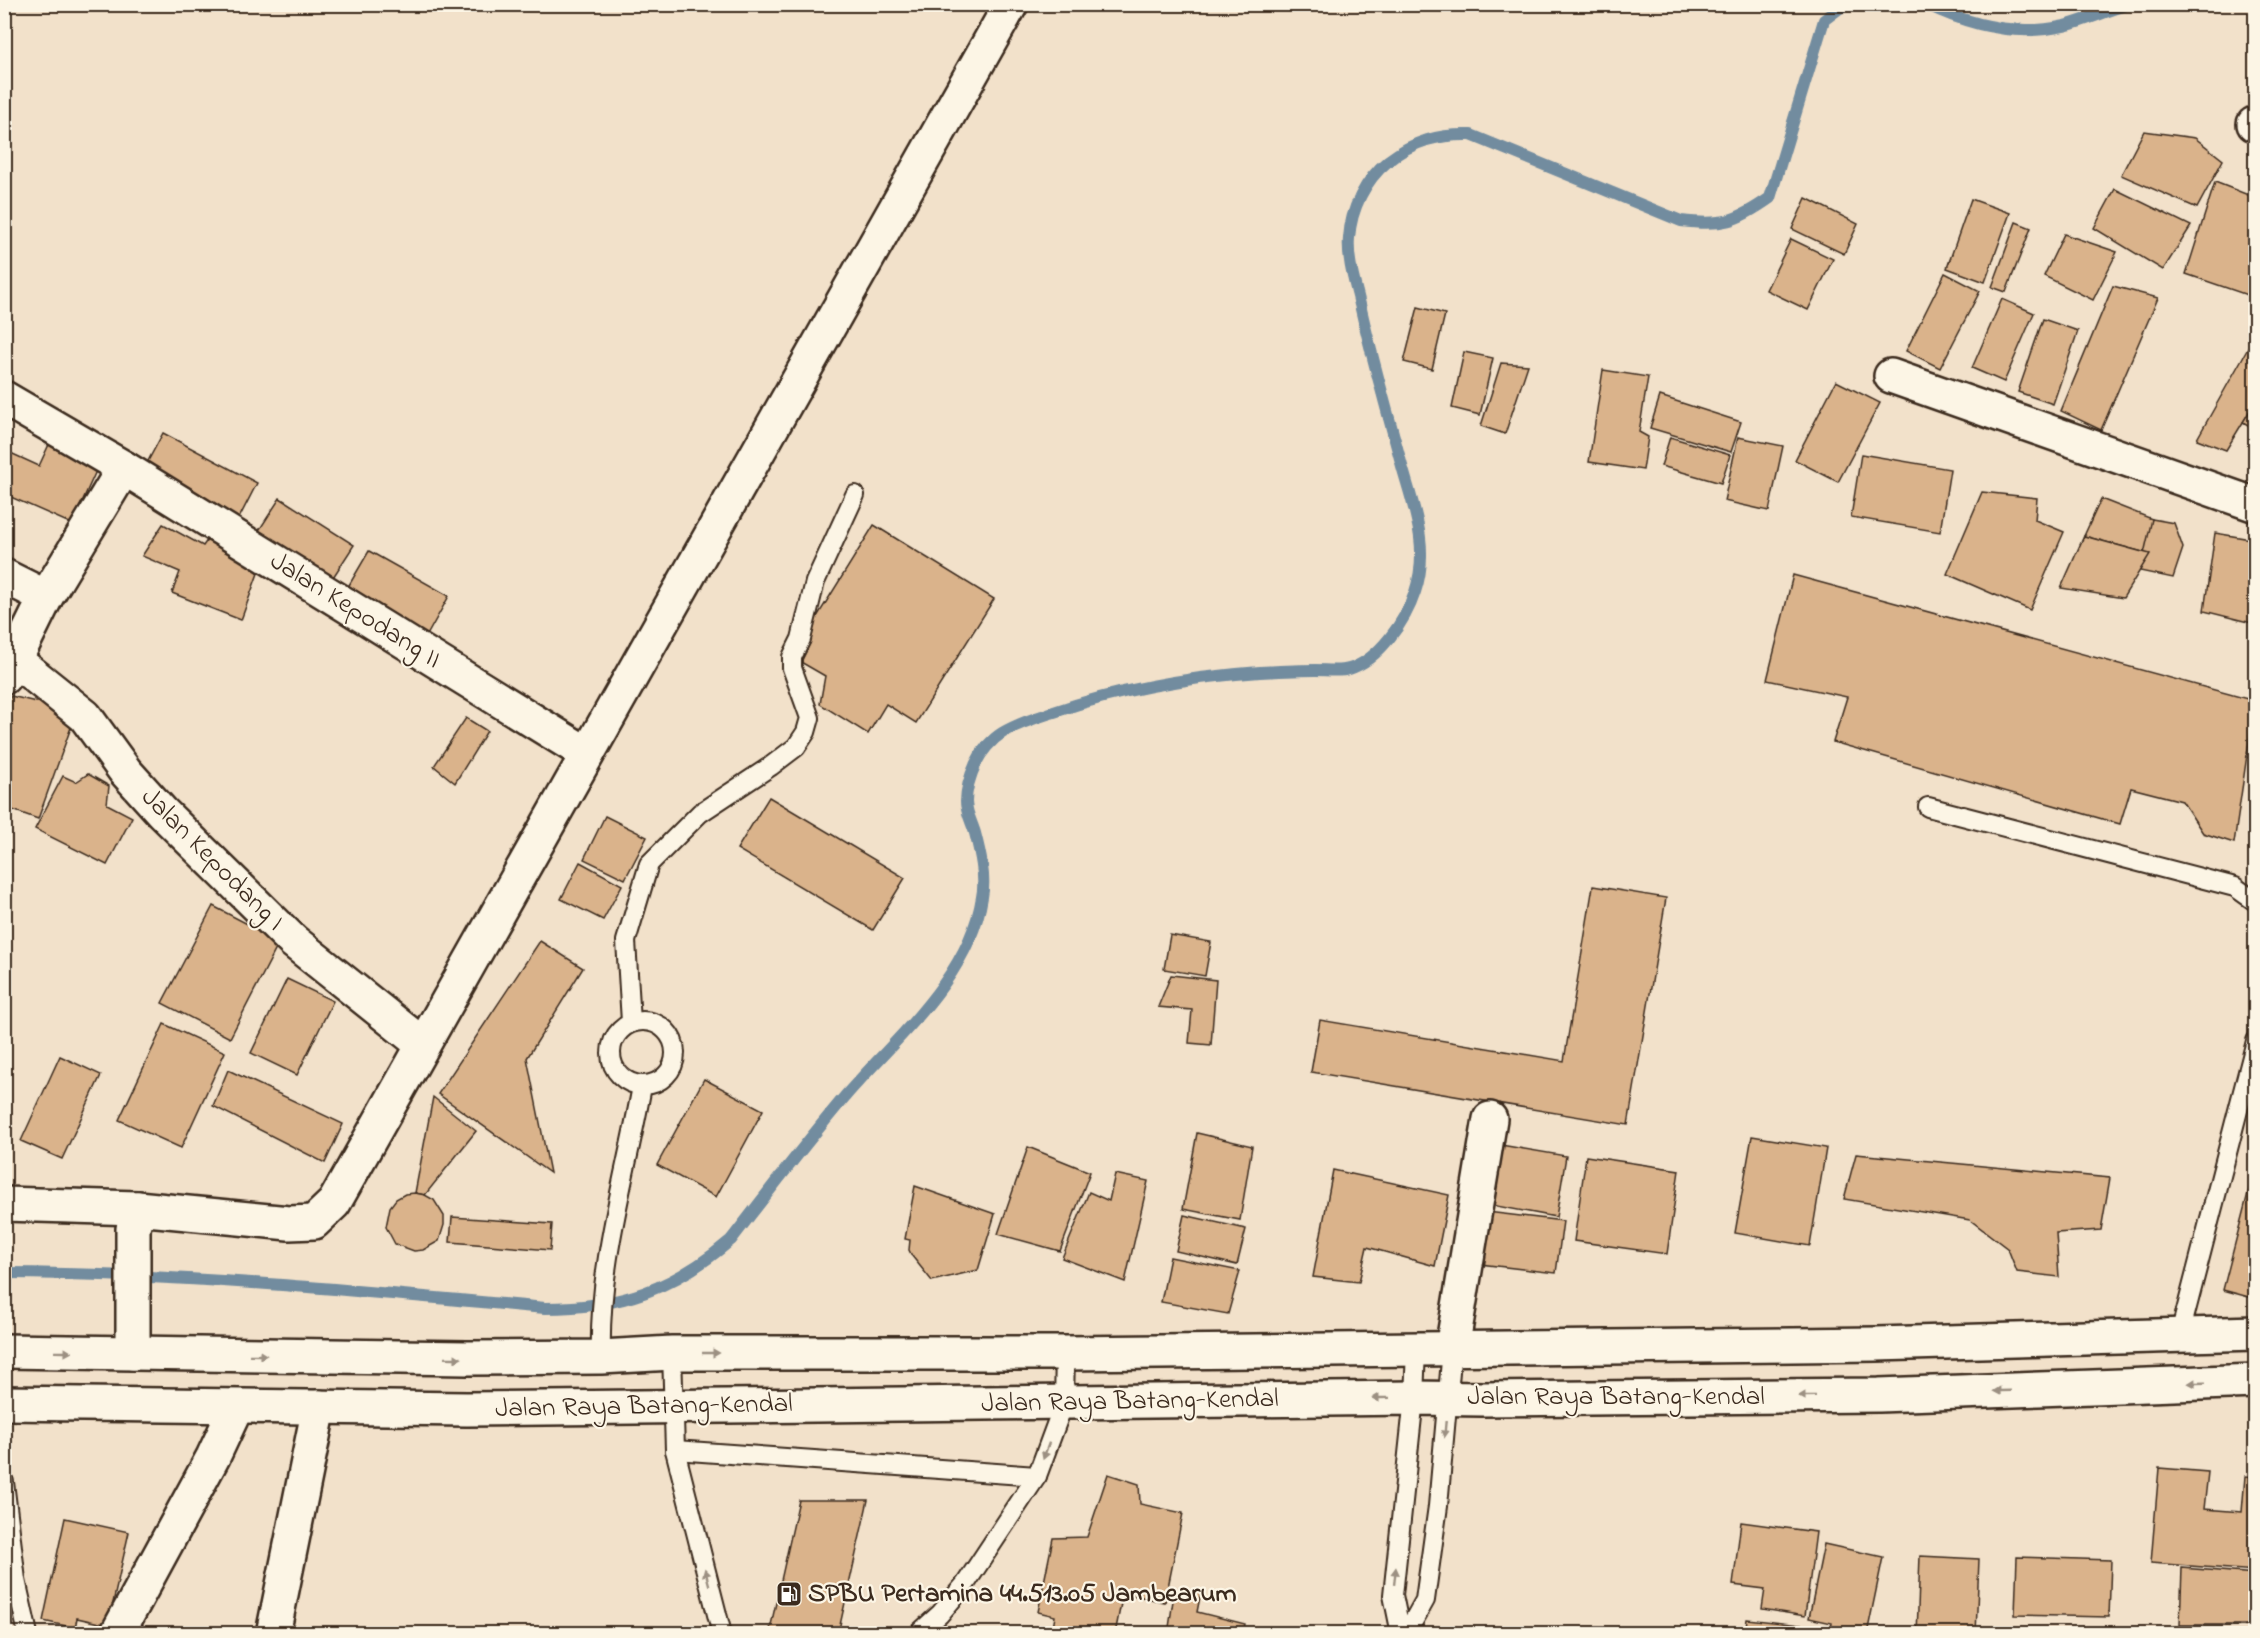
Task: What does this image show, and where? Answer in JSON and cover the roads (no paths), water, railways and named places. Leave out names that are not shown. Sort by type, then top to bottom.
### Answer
[{"type":"main road","points":[[4,1204],[135,1218],[289,1223],[314,1222],[334,1203],[1011,4]]},
{"type":"main road","points":[[1891,376],[2256,506]]},
{"type":"main road","name":"Jalan Kepodang II","points":[[4,398],[124,468],[587,754]]},
{"type":"main road","points":[[10,669],[45,597],[124,468]]},
{"type":"main road","points":[[4,576],[45,597]]},
{"type":"main road","name":"Jalan Kepodang I","points":[[10,669],[85,716],[125,771],[162,812],[293,941],[423,1045]]},
{"type":"main road","points":[[1452,1349],[1490,1119]]},
{"type":"main road","points":[[133,1353],[135,1218]]},
{"type":"main road","name":"Jalan Raya Batang-Kendal","points":[[4,1351],[467,1358],[601,1357],[672,1353],[1065,1353],[1877,1344],[2256,1333]]},
{"type":"main road","name":"Jalan Raya Batang-Kendal","points":[[4,1403],[236,1407],[675,1407],[1879,1395],[2256,1381]]},
{"type":"main road","points":[[117,1634],[213,1457],[236,1407]]},
{"type":"main road","points":[[273,1634],[319,1407]]},
{"type":"lane","points":[[631,1022],[626,941],[649,864],[700,813],[796,747],[806,732],[810,718],[792,668],[792,657],[801,639],[815,582],[855,495]]},
{"type":"lane","points":[[1928,807],[2235,887],[2256,902]]},
{"type":"lane","points":[[645,1020],[657,1023],[674,1041],[676,1054],[673,1067],[665,1077],[655,1083],[642,1086],[630,1083],[619,1075],[612,1064],[610,1052],[613,1040],[621,1029],[631,1022],[645,1020]]},
{"type":"lane","points":[[2180,1334],[2256,1041]]},
{"type":"lane","points":[[601,1357],[600,1323],[610,1237],[642,1086]]},
{"type":"lane","points":[[1401,1634],[1393,1595],[1414,1398],[1416,1349]]},
{"type":"lane","points":[[1406,1634],[1425,1600],[1438,1506],[1452,1349]]},
{"type":"lane","points":[[672,1353],[675,1450],[722,1634]]},
{"type":"lane","points":[[918,1634],[940,1614],[966,1584],[1037,1476],[1064,1403],[1065,1353]]},
{"type":"lane","points":[[675,1450],[1037,1476]]},
{"type":"lane","points":[[4,1482],[16,1580],[28,1634]]},
{"type":"waterway","points":[[4,1273],[207,1280],[545,1308],[598,1304],[645,1292],[667,1283],[710,1257],[731,1240],[847,1094],[929,1004],[963,953],[975,926],[982,897],[983,881],[979,848],[966,806],[967,792],[970,777],[978,759],[994,739],[1014,726],[1041,716],[1104,697],[1156,685],[1260,672],[1349,669],[1371,657],[1381,648],[1405,615],[1419,576],[1421,560],[1419,528],[1370,349],[1349,256],[1350,227],[1353,216],[1372,177],[1388,161],[1407,148],[1427,140],[1471,135],[1681,221],[1707,223],[1738,217],[1770,198],[1824,20],[1845,4]]},
{"type":"waterway","points":[[1926,4],[1976,23],[2028,30],[2064,26],[2130,4]]},
{"type":"place","name":"SPBU Pertamina 44.513.05 Jambearum","points":[[789,1594]]}]
